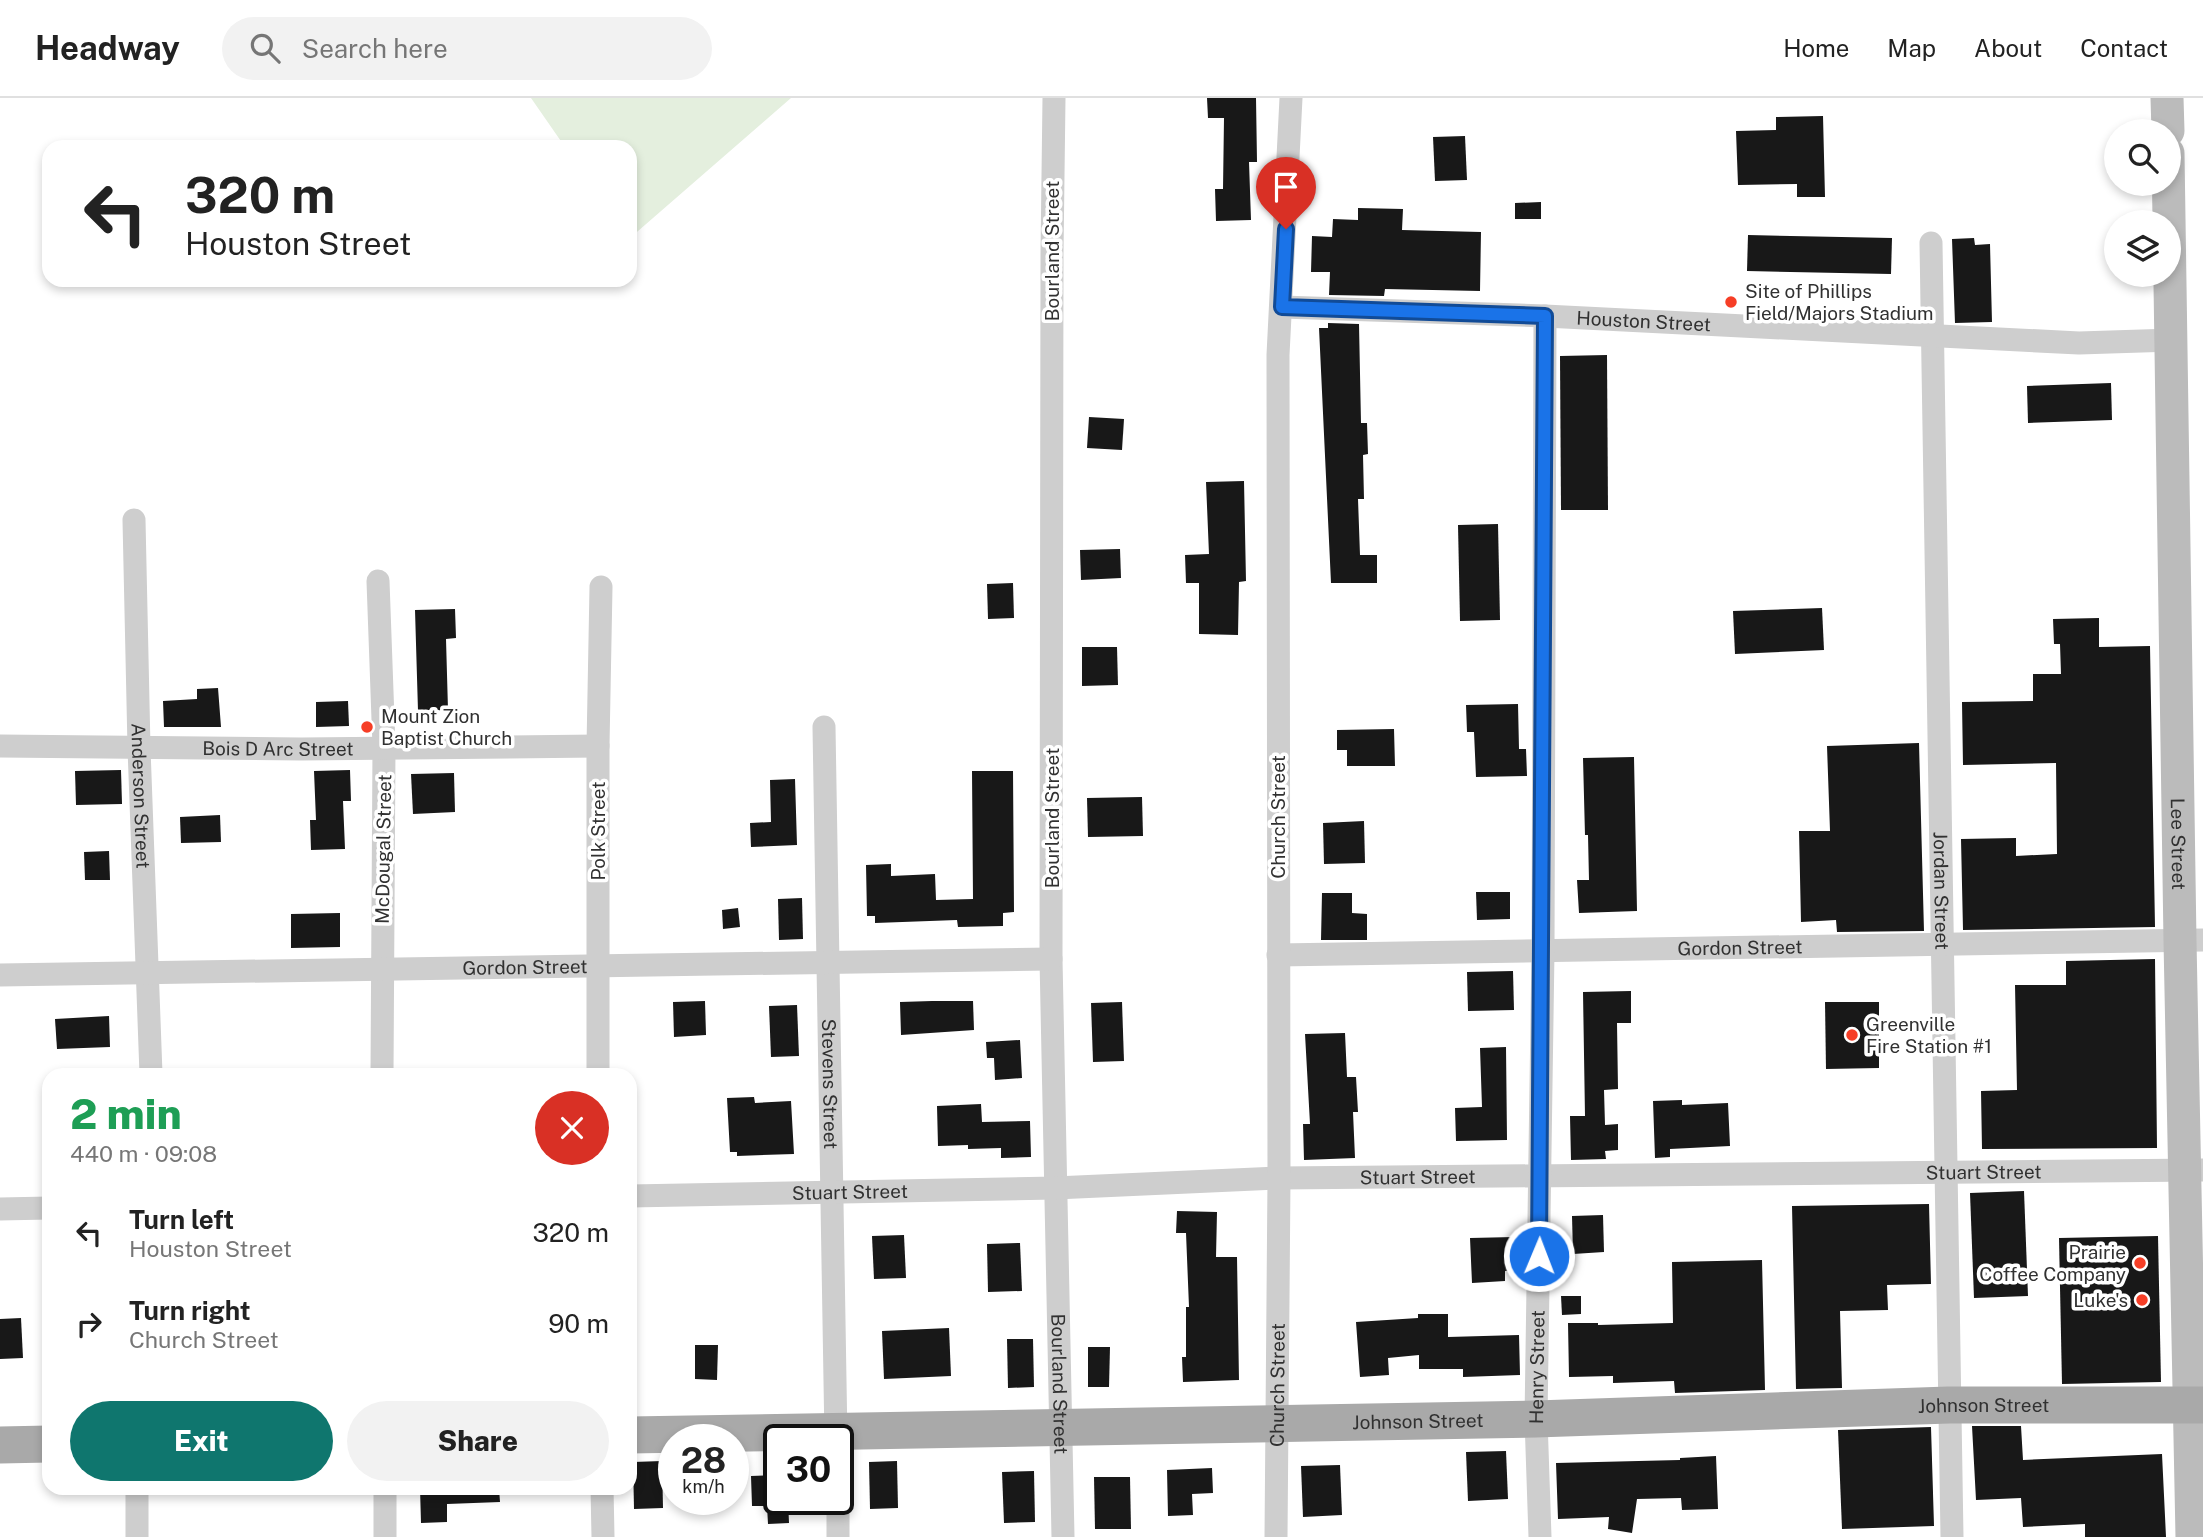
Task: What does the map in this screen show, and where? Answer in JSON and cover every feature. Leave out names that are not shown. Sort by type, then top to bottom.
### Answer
[{"type":"main road","points":[[2167,98],[2168,119]]},
{"type":"main road","name":"Lee Street","points":[[2169,196],[2173,340],[2190,689],[2197,1405],[2192,1537]]},
{"type":"main road","name":"Johnson Street","points":[[854,1435],[1061,1428],[1536,1419],[1949,1405],[2197,1405]]},
{"type":"main road","name":"Johnson Street","points":[[637,1435],[763,1436]]},
{"type":"main road","points":[[0,1445],[42,1444]]},
{"type":"street","name":"Bourland Street","points":[[1054,98],[1051,959],[1063,1537]]},
{"type":"street","name":"Church Street","points":[[1276,1537],[1279,1178],[1278,355],[1291,98]]},
{"type":"street","name":"Jordan Street","points":[[1931,243],[1952,1537]]},
{"type":"street","name":"Houston Street","points":[[1282,307],[1545,316],[2079,343],[2173,340]]},
{"type":"street","name":"Henry Street","points":[[1540,1537],[1536,1419],[1543,951],[1545,316]]},
{"type":"street","name":"Anderson Street","points":[[134,520],[151,1068]]},
{"type":"street","name":"McDougal Street","points":[[378,581],[384,747],[382,1068]]},
{"type":"street","name":"Polk Street","points":[[598,1068],[597,746],[601,587]]},
{"type":"street","name":"Stevens Street","points":[[824,727],[836,1424]]},
{"type":"street","name":"Bois D Arc Street","points":[[0,746],[597,746]]},
{"type":"street","name":"Gordon Street","points":[[1278,955],[2191,940]]},
{"type":"street","name":"Gordon Street","points":[[0,975],[1051,959]]},
{"type":"street","name":"Stuart Street","points":[[637,1196],[1055,1188],[1279,1178],[2194,1170]]},
{"type":"street","points":[[0,1209],[42,1208]]},
{"type":"street","points":[[137,1495],[137,1537]]},
{"type":"street","points":[[385,1495],[385,1537]]},
{"type":"street","points":[[603,1495],[603,1537]]},
{"type":"street","points":[[838,1515],[838,1537]]},
{"type":"green space","points":[[531,98],[791,98],[637,232],[637,140],[560,140]]},
{"type":"building","points":[[1207,98],[1256,98],[1257,162],[1249,162],[1251,220],[1216,221],[1215,189],[1223,189],[1224,118],[1208,118]]},
{"type":"building","points":[[1823,116],[1825,197],[1797,197],[1797,184],[1738,185],[1736,131],[1776,130],[1776,117]]},
{"type":"building","points":[[1465,136],[1467,180],[1435,181],[1433,137]]},
{"type":"building","points":[[1541,202],[1541,219],[1515,219],[1515,203]]},
{"type":"building","points":[[1358,208],[1403,209],[1402,230],[1481,232],[1480,291],[1385,289],[1384,296],[1329,295],[1330,272],[1311,272],[1312,236],[1332,237],[1333,219],[1358,220]]},
{"type":"building","points":[[1748,235],[1892,238],[1891,274],[1747,271]]},
{"type":"building","points":[[1974,238],[1975,245],[1990,244],[1992,322],[1955,323],[1952,239]]},
{"type":"building","points":[[1328,323],[1359,324],[1361,423],[1367,423],[1368,454],[1363,455],[1364,499],[1358,499],[1360,555],[1377,555],[1377,583],[1331,583],[1319,328],[1328,328]]},
{"type":"building","points":[[1607,355],[1608,510],[1561,510],[1560,356]]},
{"type":"building","points":[[2111,383],[2112,420],[2028,423],[2027,386]]},
{"type":"building","points":[[1089,417],[1124,419],[1122,450],[1087,448]]},
{"type":"building","points":[[1244,481],[1246,581],[1239,582],[1238,635],[1199,634],[1199,583],[1186,583],[1185,555],[1209,554],[1206,482]]},
{"type":"building","points":[[1498,524],[1500,620],[1460,621],[1458,525]]},
{"type":"building","points":[[1120,549],[1121,578],[1081,580],[1080,550]]},
{"type":"building","points":[[1013,583],[1014,618],[988,619],[987,584]]},
{"type":"building","points":[[1822,608],[1824,650],[1735,654],[1733,611]]},
{"type":"building","points":[[455,609],[456,638],[446,639],[448,710],[418,711],[415,610]]},
{"type":"building","points":[[2099,618],[2099,647],[2150,646],[2155,927],[1963,930],[1961,839],[2016,838],[2016,856],[2057,854],[2056,763],[1963,765],[1962,702],[2033,701],[2033,674],[2061,674],[2060,644],[2054,644],[2053,619]]},
{"type":"building","points":[[1082,647],[1117,647],[1118,685],[1082,686]]},
{"type":"building","points":[[218,688],[221,727],[164,727],[163,701],[197,699],[197,689]]},
{"type":"building","points":[[348,701],[349,726],[316,727],[316,702]]},
{"type":"building","points":[[1518,704],[1519,749],[1526,749],[1527,776],[1476,777],[1474,732],[1467,732],[1466,705]]},
{"type":"building","points":[[1394,729],[1395,766],[1347,766],[1347,750],[1337,750],[1337,730]]},
{"type":"building","points":[[1919,743],[1924,931],[1837,932],[1836,920],[1801,922],[1799,831],[1830,831],[1827,746]]},
{"type":"building","points":[[1634,757],[1637,911],[1579,913],[1577,880],[1589,880],[1583,758]]},
{"type":"building","points":[[121,770],[122,804],[76,805],[75,771]]},
{"type":"building","points":[[350,770],[351,801],[343,801],[345,849],[311,850],[310,820],[316,820],[314,771]]},
{"type":"building","points":[[972,771],[1013,771],[1014,912],[1003,913],[1003,926],[958,927],[957,920],[875,923],[875,916],[867,916],[866,865],[891,864],[891,876],[935,874],[936,900],[973,899]]},
{"type":"building","points":[[454,773],[455,812],[413,814],[411,774]]},
{"type":"building","points":[[795,779],[797,845],[751,847],[750,823],[771,822],[770,780]]},
{"type":"building","points":[[1142,797],[1143,836],[1088,837],[1087,798]]},
{"type":"building","points":[[220,815],[221,842],[181,843],[180,817]]},
{"type":"building","points":[[1364,821],[1365,863],[1324,864],[1323,823]]},
{"type":"building","points":[[109,851],[110,880],[85,880],[84,852]]},
{"type":"building","points":[[1476,892],[1510,892],[1510,919],[1477,920]]},
{"type":"building","points":[[1322,893],[1352,893],[1352,913],[1367,914],[1367,940],[1321,940]]},
{"type":"building","points":[[802,898],[803,939],[779,940],[778,899]]},
{"type":"building","points":[[738,908],[740,927],[723,929],[722,910]]},
{"type":"building","points":[[340,913],[340,947],[291,948],[291,914]]},
{"type":"building","points":[[2155,959],[2157,1148],[1982,1149],[1981,1091],[2017,1090],[2015,985],[2066,985],[2066,961]]},
{"type":"building","points":[[1513,971],[1514,1010],[1468,1011],[1467,972]]},
{"type":"building","points":[[1631,991],[1631,1023],[1617,1023],[1618,1089],[1604,1090],[1605,1125],[1618,1124],[1618,1150],[1605,1151],[1606,1159],[1571,1160],[1570,1116],[1585,1116],[1583,992]]},
{"type":"building","points":[[705,1001],[706,1035],[674,1037],[673,1002]]},
{"type":"building","points":[[973,1001],[974,1030],[901,1035],[900,1002]]},
{"type":"building","points":[[1122,1002],[1124,1061],[1093,1062],[1091,1003]]},
{"type":"building","name":"Greenville Fire Station #1","points":[[1825,1002],[1879,1002],[1879,1068],[1826,1069]]},
{"type":"building","points":[[797,1005],[799,1056],[771,1057],[769,1006]]},
{"type":"building","points":[[109,1016],[110,1047],[57,1049],[55,1019]]},
{"type":"building","points":[[1345,1033],[1347,1077],[1356,1077],[1358,1112],[1353,1112],[1355,1158],[1304,1160],[1303,1124],[1310,1124],[1305,1034]]},
{"type":"building","points":[[1020,1040],[1022,1078],[995,1080],[994,1058],[987,1058],[986,1042]]},
{"type":"building","points":[[1506,1047],[1507,1140],[1456,1141],[1455,1108],[1482,1107],[1480,1048]]},
{"type":"building","points":[[754,1097],[755,1103],[791,1101],[794,1154],[737,1156],[737,1152],[730,1152],[727,1098]]},
{"type":"building","points":[[1682,1100],[1682,1105],[1728,1103],[1730,1146],[1670,1149],[1670,1157],[1655,1158],[1653,1101]]},
{"type":"building","points":[[981,1104],[982,1122],[1030,1121],[1031,1157],[1001,1158],[1001,1148],[938,1146],[937,1106]]},
{"type":"building","points":[[2024,1191],[2028,1296],[1974,1298],[1970,1193]]},
{"type":"building","points":[[1929,1204],[1931,1284],[1887,1285],[1888,1310],[1840,1311],[1842,1388],[1796,1389],[1792,1206]]},
{"type":"building","points":[[1177,1211],[1217,1212],[1216,1257],[1237,1257],[1239,1380],[1183,1382],[1186,1307],[1189,1307],[1186,1233],[1176,1233]]},
{"type":"building","points":[[1603,1215],[1604,1252],[1573,1254],[1572,1216]]},
{"type":"building","points":[[904,1235],[906,1278],[874,1279],[872,1236]]},
{"type":"building","points":[[2158,1236],[2161,1382],[2062,1384],[2059,1238]]},
{"type":"building","points":[[1514,1237],[1515,1270],[1505,1271],[1505,1281],[1472,1283],[1470,1238]]},
{"type":"building","points":[[1020,1243],[1022,1291],[988,1292],[987,1244]]},
{"type":"building","points":[[1762,1260],[1765,1390],[1675,1393],[1674,1381],[1613,1383],[1613,1376],[1569,1377],[1568,1323],[1673,1323],[1672,1262]]},
{"type":"building","points":[[1561,1296],[1581,1296],[1581,1314],[1562,1315]]},
{"type":"building","points":[[1418,1314],[1448,1314],[1448,1337],[1519,1335],[1520,1375],[1463,1377],[1463,1369],[1419,1369],[1419,1355],[1388,1358],[1389,1375],[1360,1377],[1356,1322],[1418,1318]]},
{"type":"building","points":[[21,1318],[23,1358],[0,1359],[0,1319]]},
{"type":"building","points":[[949,1328],[951,1376],[884,1379],[882,1331]]},
{"type":"building","points":[[1007,1339],[1033,1339],[1034,1387],[1008,1388]]},
{"type":"building","points":[[695,1345],[718,1345],[717,1380],[695,1379]]},
{"type":"building","points":[[1088,1347],[1110,1347],[1109,1387],[1088,1387]]},
{"type":"building","points":[[1972,1426],[2021,1426],[2023,1460],[2162,1454],[2166,1537],[2085,1537],[2085,1524],[2023,1527],[2021,1498],[1976,1500]]},
{"type":"building","points":[[1931,1427],[1934,1526],[1842,1529],[1838,1430]]},
{"type":"building","points":[[1506,1451],[1508,1499],[1468,1501],[1466,1452]]},
{"type":"building","points":[[1716,1456],[1718,1509],[1682,1510],[1681,1498],[1637,1499],[1632,1533],[1608,1529],[1609,1517],[1558,1519],[1556,1463],[1680,1460]]},
{"type":"building","points":[[658,1461],[658,1508],[634,1509],[634,1495],[637,1495],[637,1462]]},
{"type":"building","points":[[897,1461],[898,1508],[870,1509],[869,1462]]},
{"type":"building","points":[[1340,1465],[1342,1515],[1303,1517],[1301,1466]]},
{"type":"building","points":[[1212,1468],[1213,1493],[1192,1494],[1193,1515],[1168,1516],[1167,1470]]},
{"type":"building","points":[[1034,1471],[1035,1522],[1004,1523],[1002,1472]]},
{"type":"building","points":[[751,1476],[763,1476],[763,1506],[752,1506]]},
{"type":"building","points":[[1094,1477],[1130,1477],[1131,1529],[1095,1529]]},
{"type":"building","points":[[420,1495],[500,1495],[500,1502],[447,1504],[447,1522],[421,1523]]},
{"type":"building","points":[[768,1515],[789,1515],[789,1523],[768,1524]]},
{"type":"place","name":"Site of Phillips Field/Majors Stadium","points":[[1731,302]]},
{"type":"place","name":"Mount Zion Baptist Church","points":[[367,727]]},
{"type":"place","name":"Greenville Fire Station #1","points":[[1852,1035]]},
{"type":"place","name":"Prairie Coffee Company","points":[[2140,1263]]},
{"type":"place","name":"Luke's","points":[[2142,1300]]},
{"type":"route","points":[[1286,229],[1282,307],[1545,316],[1539,1256]]}]
